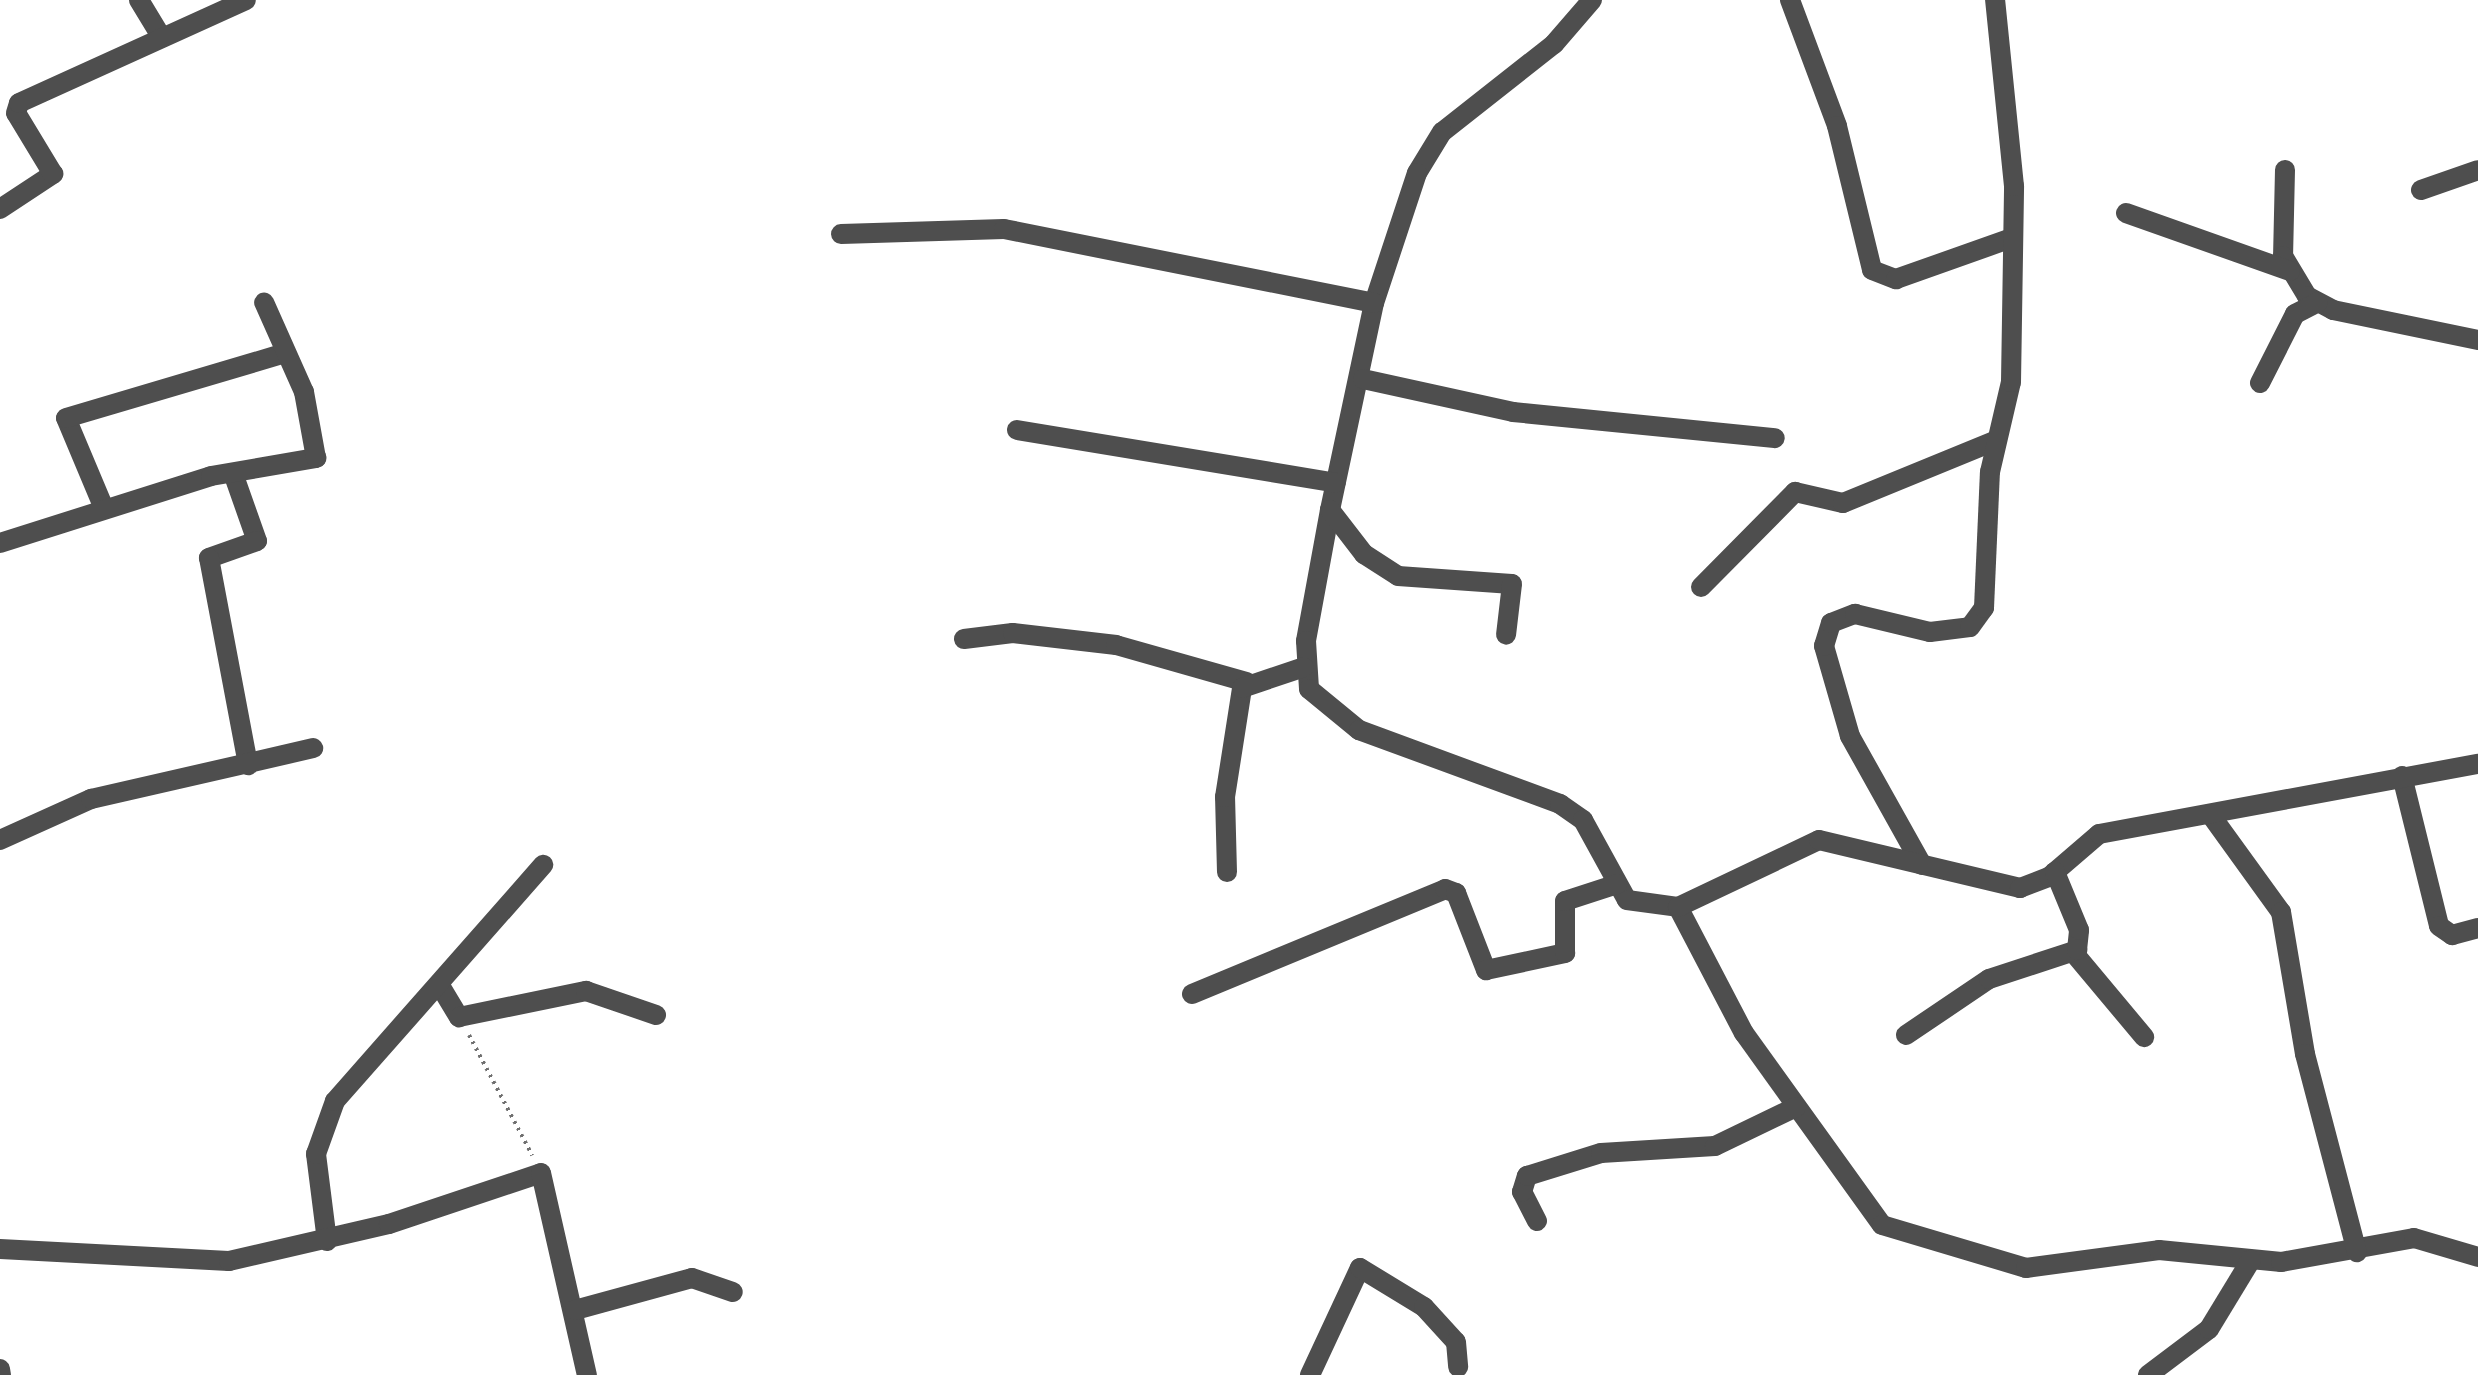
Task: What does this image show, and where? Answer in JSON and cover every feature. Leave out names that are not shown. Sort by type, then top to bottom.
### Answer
[{"type":"street","points":[[139,0],[162,38]]},
{"type":"street","points":[[0,209],[54,174],[19,103],[246,0]]},
{"type":"street","points":[[1790,0],[1836,126],[1872,270],[1896,280],[2009,239]]},
{"type":"street","points":[[1922,865],[1850,736],[1824,646],[1831,623],[1855,614],[1930,632],[1970,627],[1984,608],[1994,441],[2011,382],[2009,239],[2014,148],[1995,0]]},
{"type":"street","points":[[1585,2],[1554,44],[1442,132],[1417,173],[1374,303],[1362,379],[1330,510],[1304,666],[1318,701],[1359,730],[1560,804],[1583,820],[1617,884],[1636,904],[1678,906],[1819,840],[2020,888],[2055,872],[2099,834],[2478,764]]},
{"type":"street","points":[[2284,170],[2281,241],[2290,272],[2318,303],[2478,340]]},
{"type":"street","points":[[2420,190],[2478,170]]},
{"type":"street","points":[[2126,212],[2290,272]]},
{"type":"street","points":[[841,234],[1004,229],[1374,303]]},
{"type":"street","points":[[0,543],[104,506],[318,454],[286,353],[264,302]]},
{"type":"street","points":[[2260,383],[2295,314],[2318,303]]},
{"type":"street","points":[[104,506],[66,418],[286,353]]},
{"type":"street","points":[[1362,379],[1514,412],[1775,438]]},
{"type":"street","points":[[1016,430],[1336,483]]},
{"type":"street","points":[[1701,587],[1795,492],[1843,504],[1994,441]]},
{"type":"street","points":[[233,473],[257,542],[208,558],[248,765]]},
{"type":"street","points":[[1330,510],[1364,554],[1398,576],[1509,581],[1516,596],[1506,635]]},
{"type":"street","points":[[964,639],[1013,634],[1116,646],[1247,682],[1304,666]]},
{"type":"street","points":[[1228,872],[1231,738],[1247,682]]},
{"type":"street","points":[[0,840],[92,799],[314,748]]},
{"type":"street","points":[[2402,776],[2439,926],[2452,935],[2478,928]]},
{"type":"street","points":[[2210,814],[2281,912],[2306,1054],[2357,1252]]},
{"type":"street","points":[[327,1241],[316,1154],[335,1101],[543,865]]},
{"type":"street","points":[[2055,872],[2079,930],[2073,952]]},
{"type":"street","points":[[1192,994],[1445,888],[1456,893],[1486,970],[1565,953],[1565,902],[1617,884]]},
{"type":"street","points":[[1678,906],[1796,1107],[1870,1215],[1900,1232],[2026,1268],[2159,1250],[2251,1260],[2357,1252],[2414,1238],[2478,1257]]},
{"type":"street","points":[[1906,1035],[1989,979],[2073,952]]},
{"type":"street","points":[[2073,952],[2144,1037]]},
{"type":"street","points":[[440,984],[459,1017],[586,991],[656,1015]]},
{"type":"street","points":[[1538,1221],[1522,1192],[1527,1176],[1601,1153],[1715,1146],[1796,1107]]},
{"type":"street","points":[[0,1248],[228,1261],[327,1241],[541,1173],[587,1375]]},
{"type":"street","points":[[2148,1375],[2209,1328],[2251,1260]]},
{"type":"street","points":[[1310,1375],[1360,1268],[1424,1307],[1456,1342],[1458,1367]]},
{"type":"street","points":[[575,1310],[692,1278],[733,1292]]},
{"type":"path","points":[[459,1017],[541,1173]]}]
